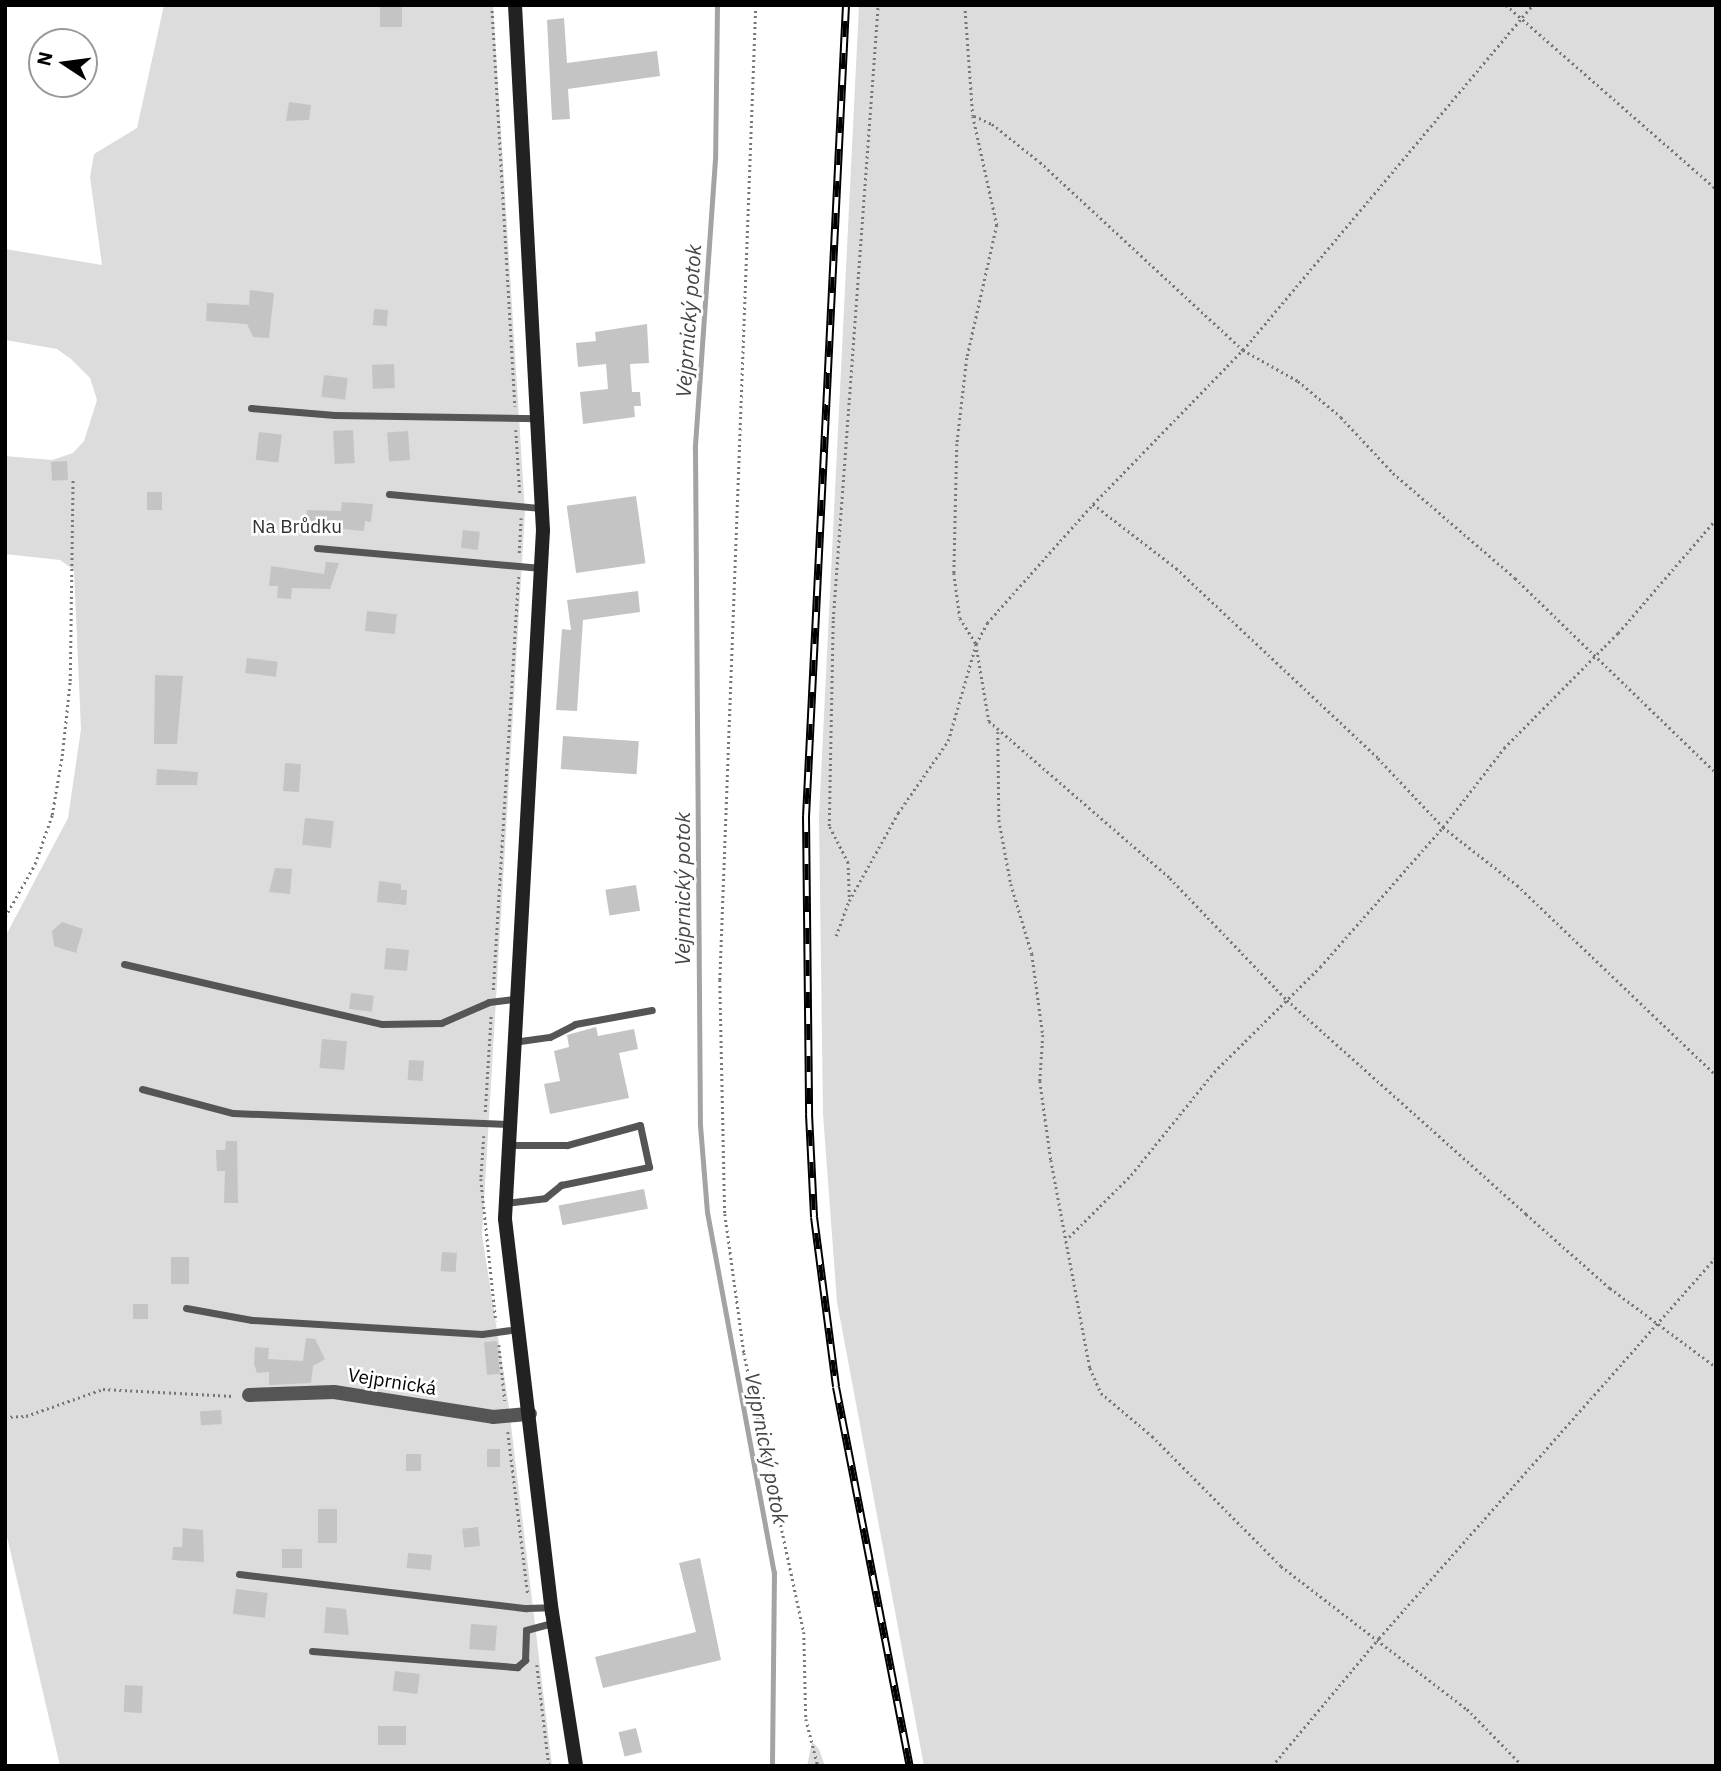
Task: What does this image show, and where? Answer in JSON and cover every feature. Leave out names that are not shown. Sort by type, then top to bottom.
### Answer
[{"type":"main road","points":[[515,5],[542,508],[541,568],[506,1145],[505,1203],[517,1329],[530,1414],[553,1623],[576,1766]]},
{"type":"street","name":"Vejprnická","points":[[248,1395],[334,1392],[493,1417],[530,1414]]},
{"type":"lane","points":[[251,408],[335,415],[538,418]]},
{"type":"lane","points":[[389,494],[542,508]]},
{"type":"lane","points":[[317,548],[541,568]]},
{"type":"lane","points":[[124,964],[382,1024],[441,1023],[489,1002],[515,999]]},
{"type":"lane","points":[[513,1042],[550,1037],[575,1024],[652,1010]]},
{"type":"lane","points":[[142,1089],[233,1113],[508,1124]]},
{"type":"lane","points":[[505,1203],[545,1198],[561,1185],[649,1167],[640,1125],[567,1145],[506,1145]]},
{"type":"lane","points":[[186,1308],[252,1320],[482,1334],[517,1329]]},
{"type":"lane","points":[[239,1574],[526,1608],[551,1607]]},
{"type":"lane","points":[[312,1651],[517,1667],[525,1660],[526,1630],[553,1623]]},
{"type":"path","points":[[756,5],[721,953],[725,1214],[744,1353],[804,1632],[806,1719],[818,1766]]},
{"type":"path","points":[[849,901],[848,863],[829,826],[833,619],[878,5]]},
{"type":"path","points":[[965,5],[974,116],[997,225],[967,358],[957,444],[954,573],[960,618],[976,644],[980,685],[989,721],[998,732],[1170,878],[1287,1000],[1610,1288],[1716,1367]]},
{"type":"path","points":[[1506,5],[1716,189]]},
{"type":"path","points":[[836,936],[849,901],[898,813],[948,741],[976,644],[987,623],[1093,504],[1243,350],[1342,227],[1533,5]]},
{"type":"path","points":[[974,116],[992,124],[1040,162],[1243,350],[1297,381],[1341,417],[1393,473],[1516,578],[1716,773]]},
{"type":"path","points":[[5,916],[35,864],[52,815],[62,756],[71,681],[73,478]]},
{"type":"path","points":[[1093,504],[1176,568],[1378,758],[1443,827],[1517,885],[1716,1075]]},
{"type":"path","points":[[1069,1237],[1131,1175],[1213,1072],[1287,1000],[1443,827],[1504,748],[1595,656],[1716,519]]},
{"type":"path","points":[[998,732],[999,820],[1011,884],[1032,954],[1043,1035],[1040,1081],[1051,1160],[1069,1237],[1090,1368],[1101,1393],[1152,1436],[1281,1566],[1379,1638],[1421,1678],[1467,1709],[1523,1766]]},
{"type":"path","points":[[1272,1766],[1379,1638],[1716,1257]]},
{"type":"path","points":[[5,1418],[26,1416],[103,1389],[133,1387],[213,1398],[248,1395]]},
{"type":"green space","name":"Na Brůdku","points":[[164,5],[493,5],[525,512],[482,1235],[508,1400],[552,1766],[60,1766],[5,1528],[5,937],[68,818],[81,729],[74,570],[60,560],[5,554],[5,456],[52,460],[73,453],[84,441],[97,400],[90,378],[57,349],[5,340],[5,249],[102,265],[90,177],[94,154],[137,128]]},
{"type":"green space","points":[[859,5],[1716,5],[1716,1766],[924,1766],[837,1302],[823,1114],[819,816]]},
{"type":"green space","points":[[812,1742],[819,1749],[825,1766],[807,1766]]},
{"type":"building","points":[[380,5],[402,5],[402,27],[380,27]]},
{"type":"building","points":[[564,18],[567,63],[657,51],[660,76],[568,89],[570,119],[552,120],[547,20]]},
{"type":"building","points":[[289,102],[311,105],[309,120],[286,121]]},
{"type":"building","points":[[250,290],[274,293],[269,338],[253,337],[247,324],[206,321],[207,303],[249,305]]},
{"type":"building","points":[[374,309],[388,310],[387,326],[373,325]]},
{"type":"building","points":[[647,324],[649,363],[630,364],[632,392],[640,392],[641,406],[634,406],[635,417],[583,424],[580,392],[608,389],[606,364],[578,367],[576,343],[596,341],[595,332]]},
{"type":"building","points":[[394,364],[395,388],[373,389],[372,365]]},
{"type":"building","points":[[324,375],[348,378],[345,400],[321,397]]},
{"type":"building","points":[[353,430],[355,463],[335,464],[333,431]]},
{"type":"building","points":[[408,431],[410,460],[389,461],[387,432]]},
{"type":"building","points":[[259,432],[282,435],[278,463],[256,460]]},
{"type":"building","points":[[67,461],[68,480],[52,481],[51,462]]},
{"type":"building","points":[[147,492],[162,492],[162,510],[147,510]]},
{"type":"building","points":[[636,496],[645,563],[576,573],[567,506]]},
{"type":"building","points":[[342,502],[373,504],[371,522],[365,521],[364,531],[306,526],[307,510],[341,511]]},
{"type":"building","points":[[463,530],[480,532],[478,550],[461,548]]},
{"type":"building","points":[[326,562],[339,563],[330,589],[292,588],[291,599],[277,598],[278,586],[269,586],[271,566],[324,574]]},
{"type":"building","points":[[638,591],[640,612],[583,620],[577,711],[556,710],[562,629],[571,630],[567,600]]},
{"type":"building","points":[[367,611],[397,614],[395,634],[365,631]]},
{"type":"building","points":[[247,658],[278,662],[276,677],[245,673]]},
{"type":"building","points":[[155,675],[183,676],[177,744],[154,744]]},
{"type":"building","points":[[563,736],[639,741],[637,774],[561,769]]},
{"type":"building","points":[[285,763],[301,764],[299,792],[283,791]]},
{"type":"building","points":[[157,769],[198,772],[197,785],[156,785]]},
{"type":"building","points":[[305,818],[334,821],[331,848],[302,845]]},
{"type":"building","points":[[275,868],[292,869],[290,894],[269,892]]},
{"type":"building","points":[[379,881],[401,884],[401,890],[407,890],[406,905],[377,902]]},
{"type":"building","points":[[636,885],[640,911],[609,916],[605,890]]},
{"type":"building","points":[[62,922],[83,929],[76,953],[54,946],[52,931]]},
{"type":"building","points":[[386,948],[409,950],[407,971],[384,969]]},
{"type":"building","points":[[351,993],[374,996],[372,1012],[349,1009]]},
{"type":"building","points":[[596,1027],[598,1036],[634,1029],[638,1049],[619,1053],[629,1098],[550,1114],[544,1084],[560,1081],[554,1051],[569,1047],[567,1035]]},
{"type":"building","points":[[322,1039],[347,1041],[344,1070],[319,1068]]},
{"type":"building","points":[[409,1060],[424,1061],[423,1081],[408,1080]]},
{"type":"building","points":[[226,1141],[237,1141],[238,1203],[224,1203],[225,1171],[217,1171],[216,1150],[225,1150]]},
{"type":"building","points":[[644,1189],[648,1209],[562,1225],[559,1206]]},
{"type":"building","points":[[442,1252],[457,1253],[456,1272],[441,1271]]},
{"type":"building","points":[[171,1257],[189,1257],[189,1284],[171,1284]]},
{"type":"building","points":[[133,1304],[148,1304],[148,1319],[133,1319]]},
{"type":"building","points":[[306,1338],[315,1339],[325,1359],[313,1366],[311,1383],[269,1385],[269,1372],[257,1373],[254,1364],[255,1347],[269,1348],[268,1359],[303,1361]]},
{"type":"building","points":[[497,1341],[500,1374],[487,1375],[484,1342]]},
{"type":"building","points":[[221,1410],[222,1424],[201,1425],[200,1411]]},
{"type":"building","points":[[487,1449],[500,1449],[500,1467],[487,1467]]},
{"type":"building","points":[[406,1454],[421,1454],[421,1471],[406,1471]]},
{"type":"building","points":[[318,1509],[337,1509],[337,1543],[318,1543]]},
{"type":"building","points":[[478,1527],[480,1546],[464,1548],[462,1529]]},
{"type":"building","points":[[183,1528],[203,1530],[204,1562],[172,1560],[173,1547],[182,1547]]},
{"type":"building","points":[[282,1549],[302,1549],[302,1568],[282,1568]]},
{"type":"building","points":[[408,1553],[432,1555],[431,1570],[407,1568]]},
{"type":"building","points":[[700,1558],[721,1660],[603,1688],[595,1657],[696,1632],[679,1563]]},
{"type":"building","points":[[236,1589],[268,1593],[265,1618],[233,1614]]},
{"type":"building","points":[[326,1607],[346,1609],[349,1635],[324,1633]]},
{"type":"building","points":[[471,1624],[497,1626],[495,1651],[469,1649]]},
{"type":"building","points":[[395,1671],[420,1674],[417,1694],[393,1691]]},
{"type":"building","points":[[125,1685],[143,1686],[142,1713],[124,1712]]},
{"type":"building","points":[[378,1726],[406,1726],[406,1745],[378,1745]]},
{"type":"building","points":[[636,1728],[642,1752],[625,1757],[619,1732]]},
{"type":"waterway","name":"Vejprnický potok","points":[[717,5],[715,159],[695,448],[700,1125],[707,1212],[774,1572],[772,1766]]},
{"type":"railway","points":[[846,5],[806,816],[809,1114],[814,1217],[836,1387],[910,1766]]}]
